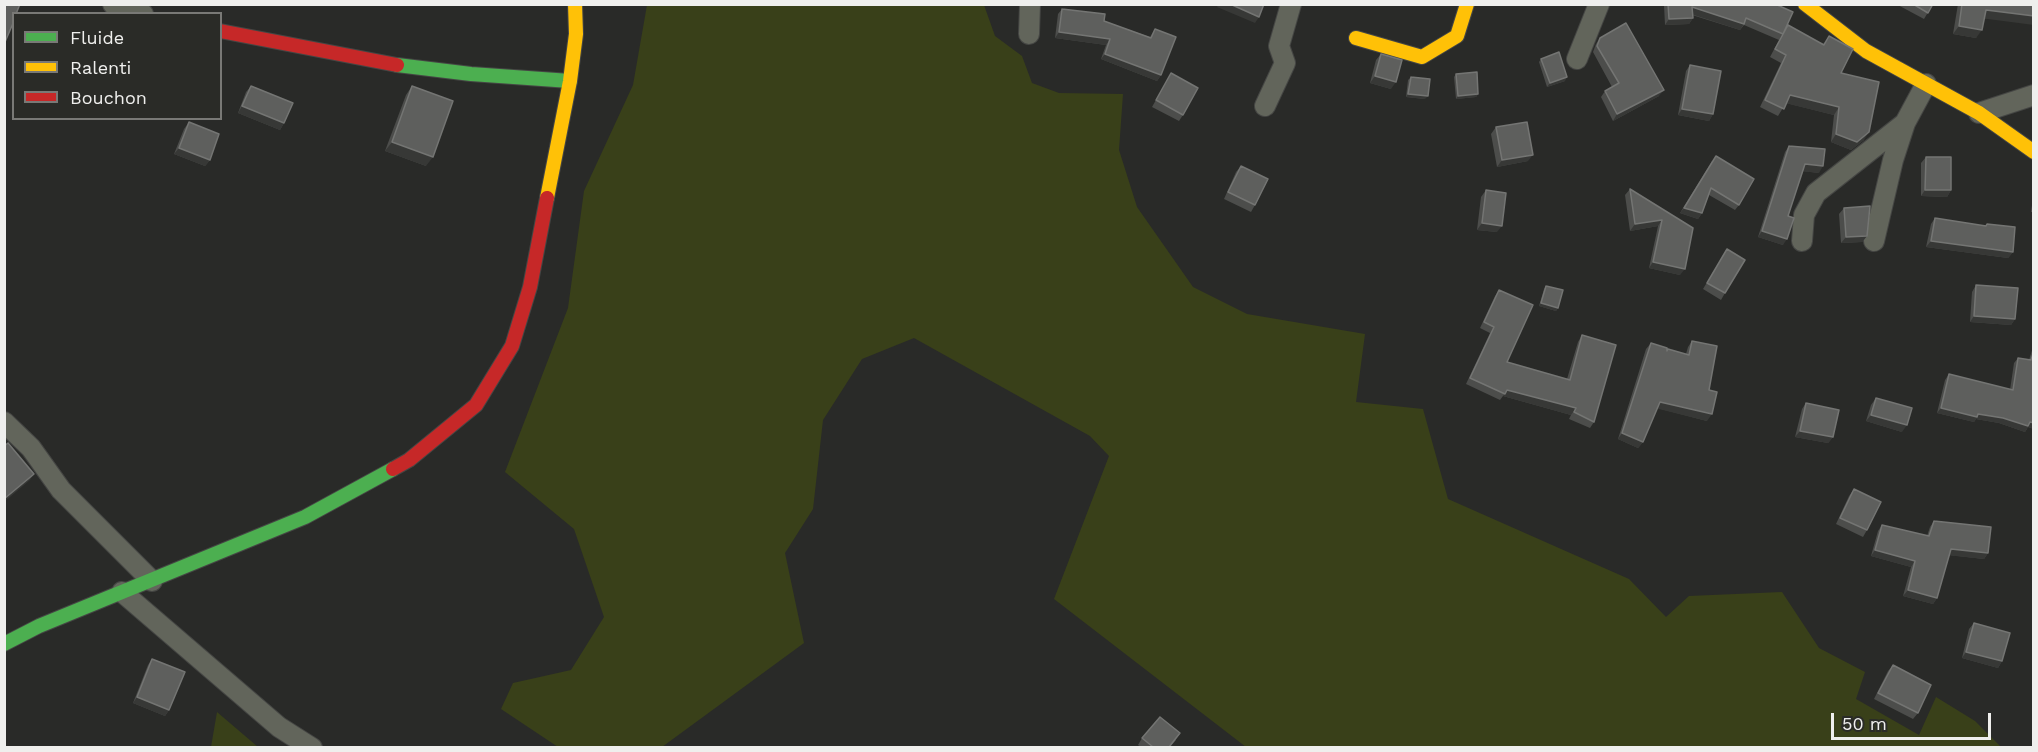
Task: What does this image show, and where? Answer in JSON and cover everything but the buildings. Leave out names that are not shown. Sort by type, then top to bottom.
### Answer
[{"type":"street","points":[[113,4],[137,12]]},
{"type":"street","points":[[4,644],[122,592],[305,518],[408,460],[476,405],[512,346],[530,287],[570,81],[576,34],[575,4]]},
{"type":"street","points":[[1029,34],[1030,4]]},
{"type":"street","points":[[1264,106],[1285,63],[1279,46],[1291,4]]},
{"type":"street","points":[[1356,38],[1422,57],[1457,36],[1467,4]]},
{"type":"street","points":[[1577,59],[1599,4]]},
{"type":"street","points":[[1804,4],[1866,51],[1979,113],[2034,152]]},
{"type":"street","points":[[222,31],[372,62],[471,74],[570,81]]},
{"type":"street","points":[[1874,241],[1893,160],[1905,123],[1926,84]]},
{"type":"street","points":[[1979,113],[2034,95]]},
{"type":"street","points":[[1802,241],[1804,215],[1816,193],[1905,123]]},
{"type":"street","points":[[4,422],[31,448],[61,490],[152,581]]},
{"type":"street","points":[[122,592],[279,727],[312,747]]},
{"type":"green space","points":[[647,5],[984,5],[995,36],[1022,56],[1032,83],[1059,93],[1123,94],[1119,150],[1137,207],[1193,287],[1247,314],[1365,334],[1356,402],[1423,409],[1448,499],[1629,579],[1666,617],[1689,596],[1782,592],[1819,648],[1865,672],[1856,699],[1919,735],[1936,697],[1975,721],[2001,747],[1246,747],[1054,599],[1109,456],[1090,436],[914,338],[862,359],[823,420],[813,509],[785,553],[804,643],[662,747],[558,747],[501,709],[513,683],[571,670],[604,617],[574,529],[505,472],[568,308],[584,191],[633,85]]},
{"type":"green space","points":[[217,712],[258,747],[211,747]]},
{"type":"traffic: fast","points":[[397,65],[471,74],[570,81]]},
{"type":"traffic: fast","points":[[4,644],[39,626],[305,517],[393,469]]},
{"type":"traffic: slow","points":[[547,198],[570,81],[576,34],[575,4]]},
{"type":"traffic: slow","points":[[1356,38],[1422,57],[1457,36],[1467,4]]},
{"type":"traffic: slow","points":[[1805,4],[1866,51],[1979,113],[2034,152]]},
{"type":"traffic: jam","points":[[222,31],[397,65]]},
{"type":"traffic: jam","points":[[393,469],[409,460],[476,405],[512,346],[530,287],[547,198]]}]
